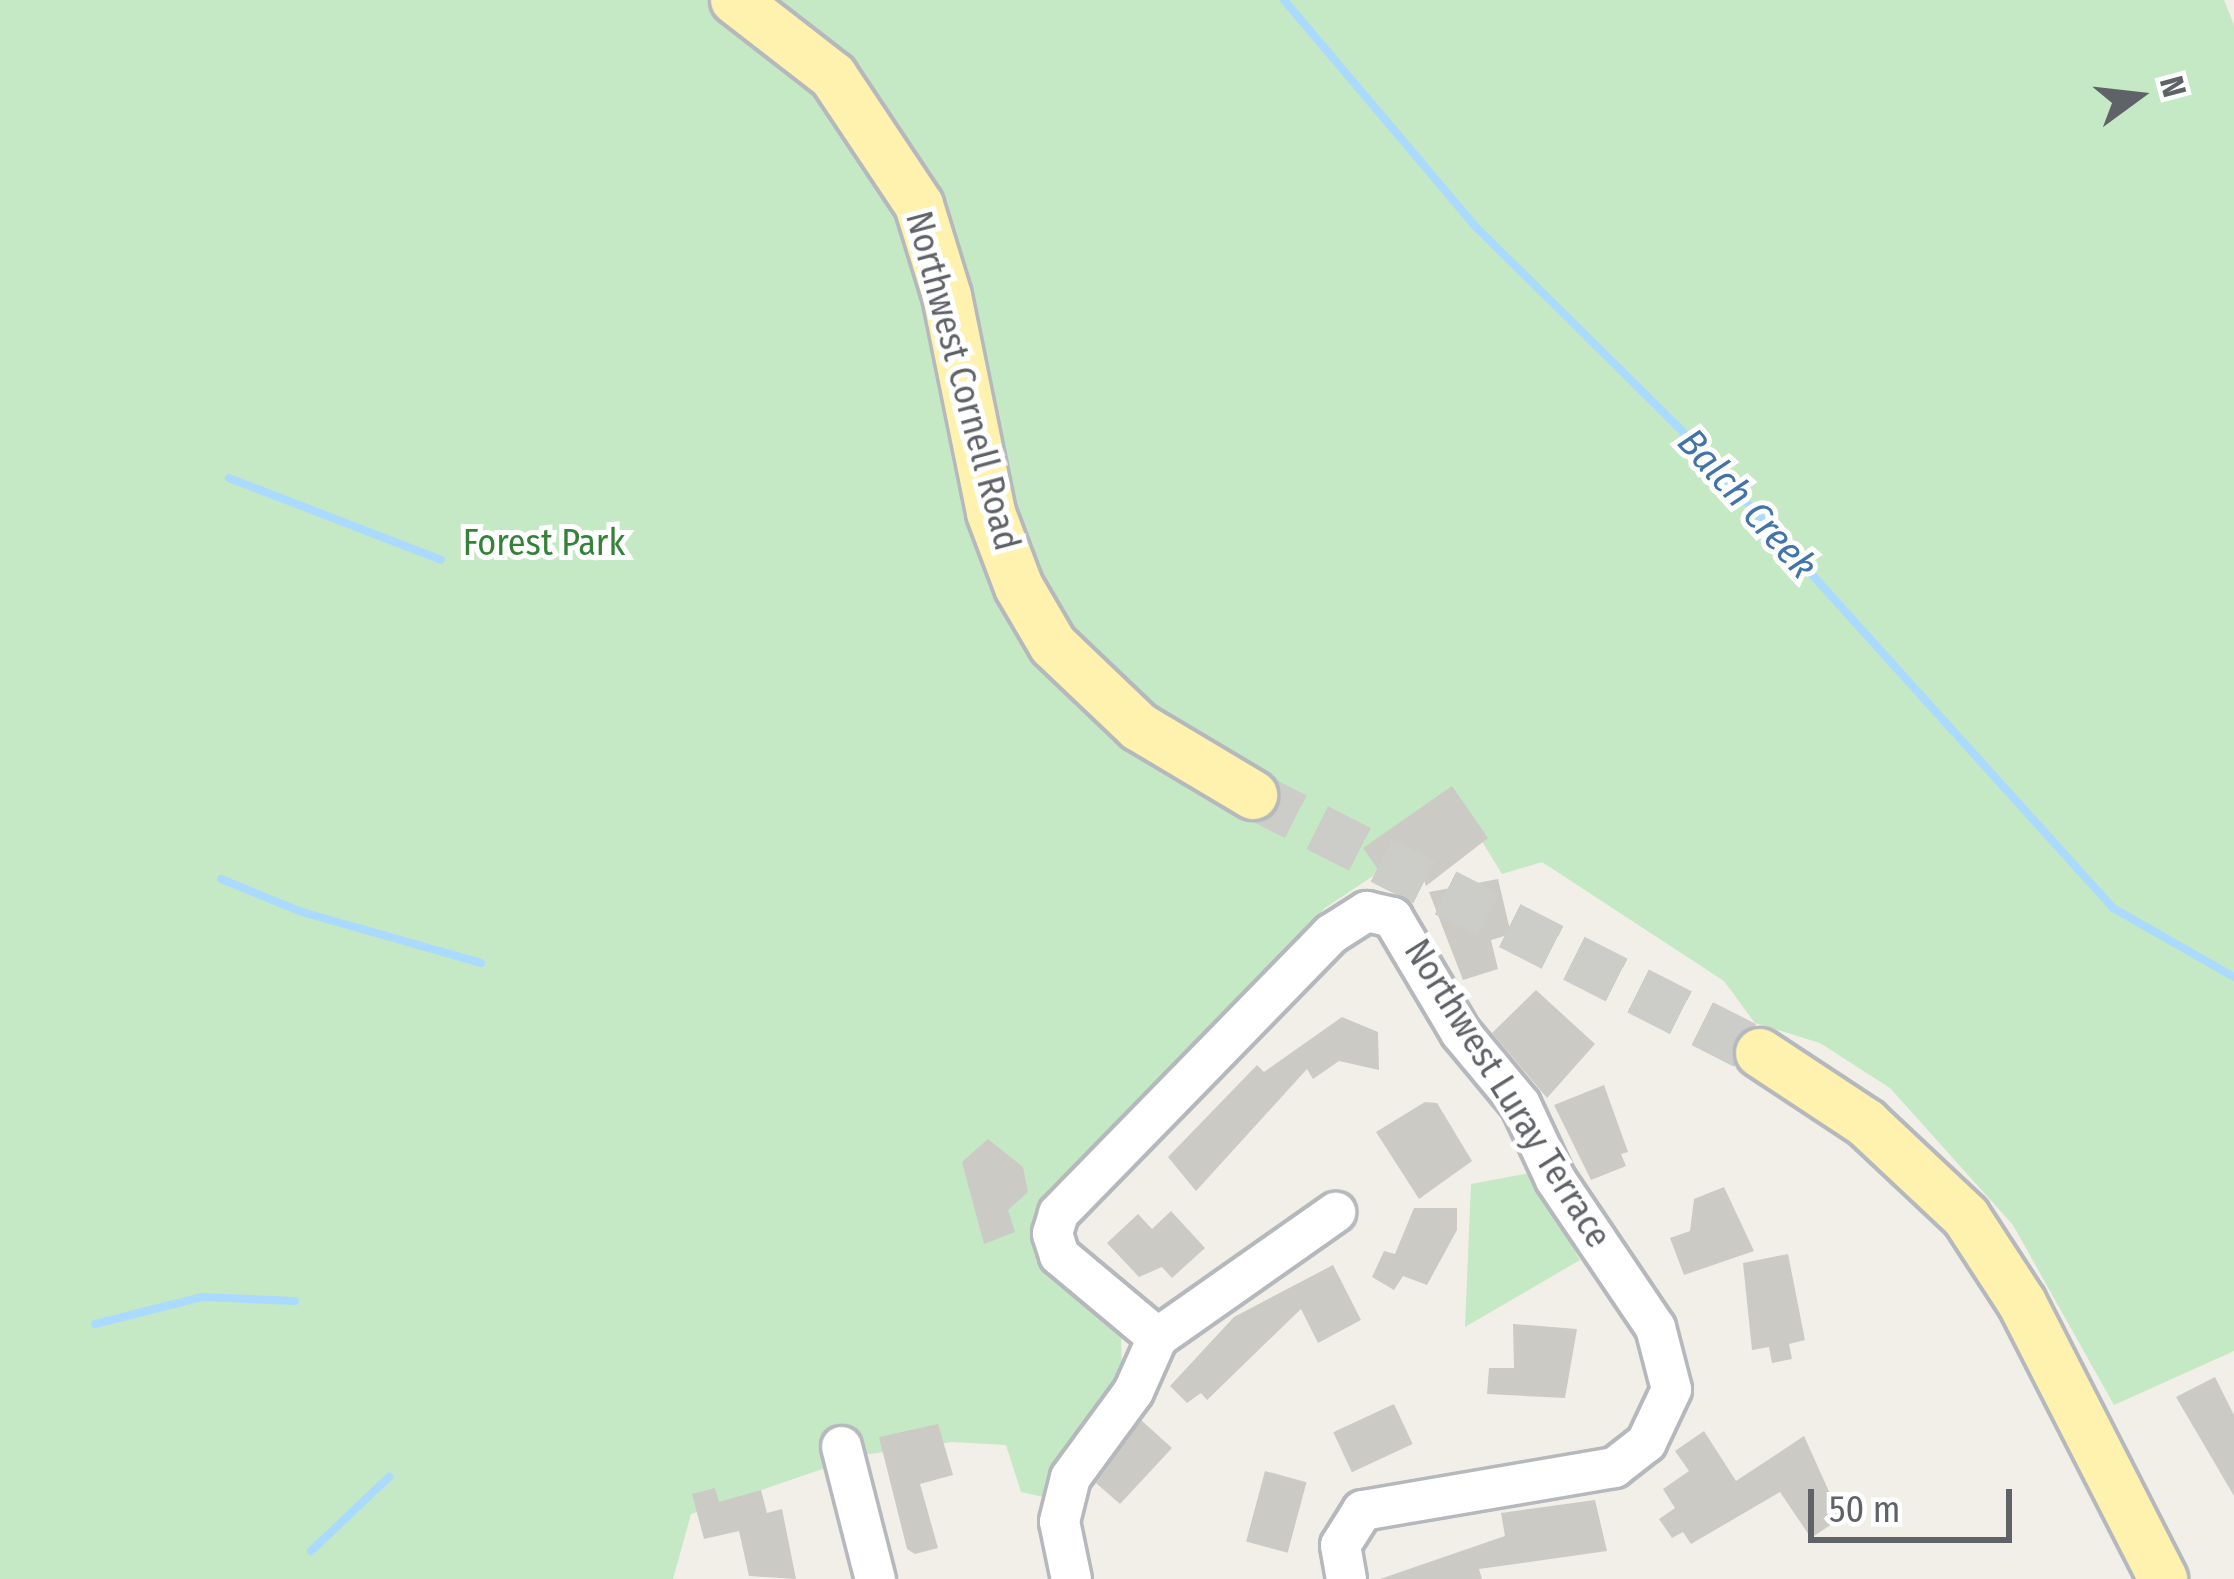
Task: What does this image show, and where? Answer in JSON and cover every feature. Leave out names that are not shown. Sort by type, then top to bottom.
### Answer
[{"type":"main road","name":"Northwest Cornell Road","points":[[735,0],[833,76],[919,205],[947,296],[991,513],[1053,645],[1139,727],[1252,795]]},
{"type":"main road","points":[[1760,1053],[1866,1123],[1966,1217],[2022,1304],[2163,1579]]},
{"type":"street","name":"Northwest Luray Terrace","points":[[1157,1336],[1059,1255],[1052,1233],[1058,1213],[1330,934],[1366,911],[1392,917],[1460,1032],[1520,1104],[1555,1180],[1655,1328],[1671,1389],[1646,1442],[1614,1467],[1362,1510],[1340,1545],[1346,1579]]},
{"type":"street","points":[[1071,1579],[1059,1521],[1070,1478],[1133,1391],[1157,1336],[1335,1212]]},
{"type":"street","points":[[842,1447],[875,1579]]},
{"type":"green space","name":"Forest Park","points":[[0,0],[2224,0],[2234,25],[2234,1351],[2114,1405],[2013,1225],[1890,1088],[1820,1043],[1755,1023],[1724,981],[1542,862],[1502,874],[1475,830],[1424,842],[1325,908],[1040,1207],[1032,1233],[1037,1256],[1121,1335],[1122,1370],[1110,1399],[1048,1498],[1021,1492],[1006,1445],[952,1442],[863,1455],[691,1514],[673,1579],[0,1579]]},
{"type":"green space","points":[[1530,1173],[1580,1260],[1465,1327],[1471,1184]]},
{"type":"building","points":[[1452,786],[1488,838],[1426,886],[1415,855],[1384,878],[1363,848]]},
{"type":"building","points":[[1498,879],[1511,934],[1491,940],[1498,969],[1463,980],[1429,892]]},
{"type":"building","points":[[1536,990],[1595,1044],[1547,1098],[1492,1033]]},
{"type":"building","points":[[1342,1017],[1378,1032],[1379,1070],[1339,1061],[1313,1079],[1307,1069],[1196,1191],[1168,1157],[1257,1065],[1264,1072]]},
{"type":"building","points":[[1604,1085],[1628,1152],[1621,1154],[1626,1166],[1591,1180],[1554,1105]]},
{"type":"building","points":[[1425,1102],[1437,1103],[1472,1161],[1419,1199],[1376,1132]]},
{"type":"building","points":[[988,1139],[1023,1167],[1028,1192],[1008,1210],[1015,1232],[984,1244],[962,1162]]},
{"type":"building","points":[[1724,1187],[1754,1251],[1684,1275],[1670,1238],[1690,1231],[1694,1199]]},
{"type":"building","points":[[1414,1208],[1457,1208],[1457,1230],[1427,1285],[1403,1276],[1394,1290],[1372,1277],[1384,1251],[1395,1254]]},
{"type":"building","points":[[1171,1211],[1205,1248],[1172,1278],[1162,1267],[1139,1277],[1107,1243],[1138,1214],[1152,1229]]},
{"type":"building","points":[[1788,1254],[1805,1340],[1789,1344],[1792,1359],[1772,1363],[1769,1347],[1752,1350],[1743,1263]]},
{"type":"building","points":[[1333,1265],[1361,1320],[1318,1343],[1301,1309],[1207,1400],[1201,1393],[1187,1403],[1170,1386],[1234,1317]]},
{"type":"building","points":[[1513,1324],[1577,1329],[1565,1398],[1487,1394],[1489,1368],[1514,1368]]},
{"type":"building","points":[[2215,1377],[2234,1415],[2234,1496],[2176,1397]]},
{"type":"building","points":[[1394,1404],[1413,1444],[1352,1472],[1333,1432]]},
{"type":"building","points":[[1141,1420],[1172,1448],[1120,1504],[1096,1483]]},
{"type":"building","points":[[938,1424],[953,1475],[920,1484],[938,1548],[915,1554],[907,1549],[879,1437]]},
{"type":"building","points":[[1704,1431],[1736,1481],[1804,1436],[1841,1518],[1811,1538],[1780,1492],[1691,1544],[1683,1532],[1672,1538],[1659,1519],[1675,1508],[1663,1489],[1689,1471],[1675,1451]]},
{"type":"building","points":[[1265,1471],[1307,1482],[1288,1553],[1246,1542]]},
{"type":"building","points":[[715,1488],[719,1502],[761,1490],[767,1513],[782,1509],[796,1579],[749,1576],[739,1531],[704,1539],[692,1494]]},
{"type":"building","points":[[1595,1500],[1607,1551],[1479,1569],[1482,1579],[1380,1579],[1505,1536],[1501,1513]]},
{"type":"waterway","name":"Balch Creek","points":[[1284,0],[1473,224],[1684,433],[2113,908],[2234,977]]},
{"type":"waterway","points":[[229,478],[441,560]]},
{"type":"waterway","points":[[221,879],[302,912],[481,963]]},
{"type":"waterway","points":[[95,1324],[202,1297],[295,1301]]},
{"type":"waterway","points":[[311,1551],[389,1477]]},
{"type":"tunnel","points":[[1253,795],[1760,1053]]}]
